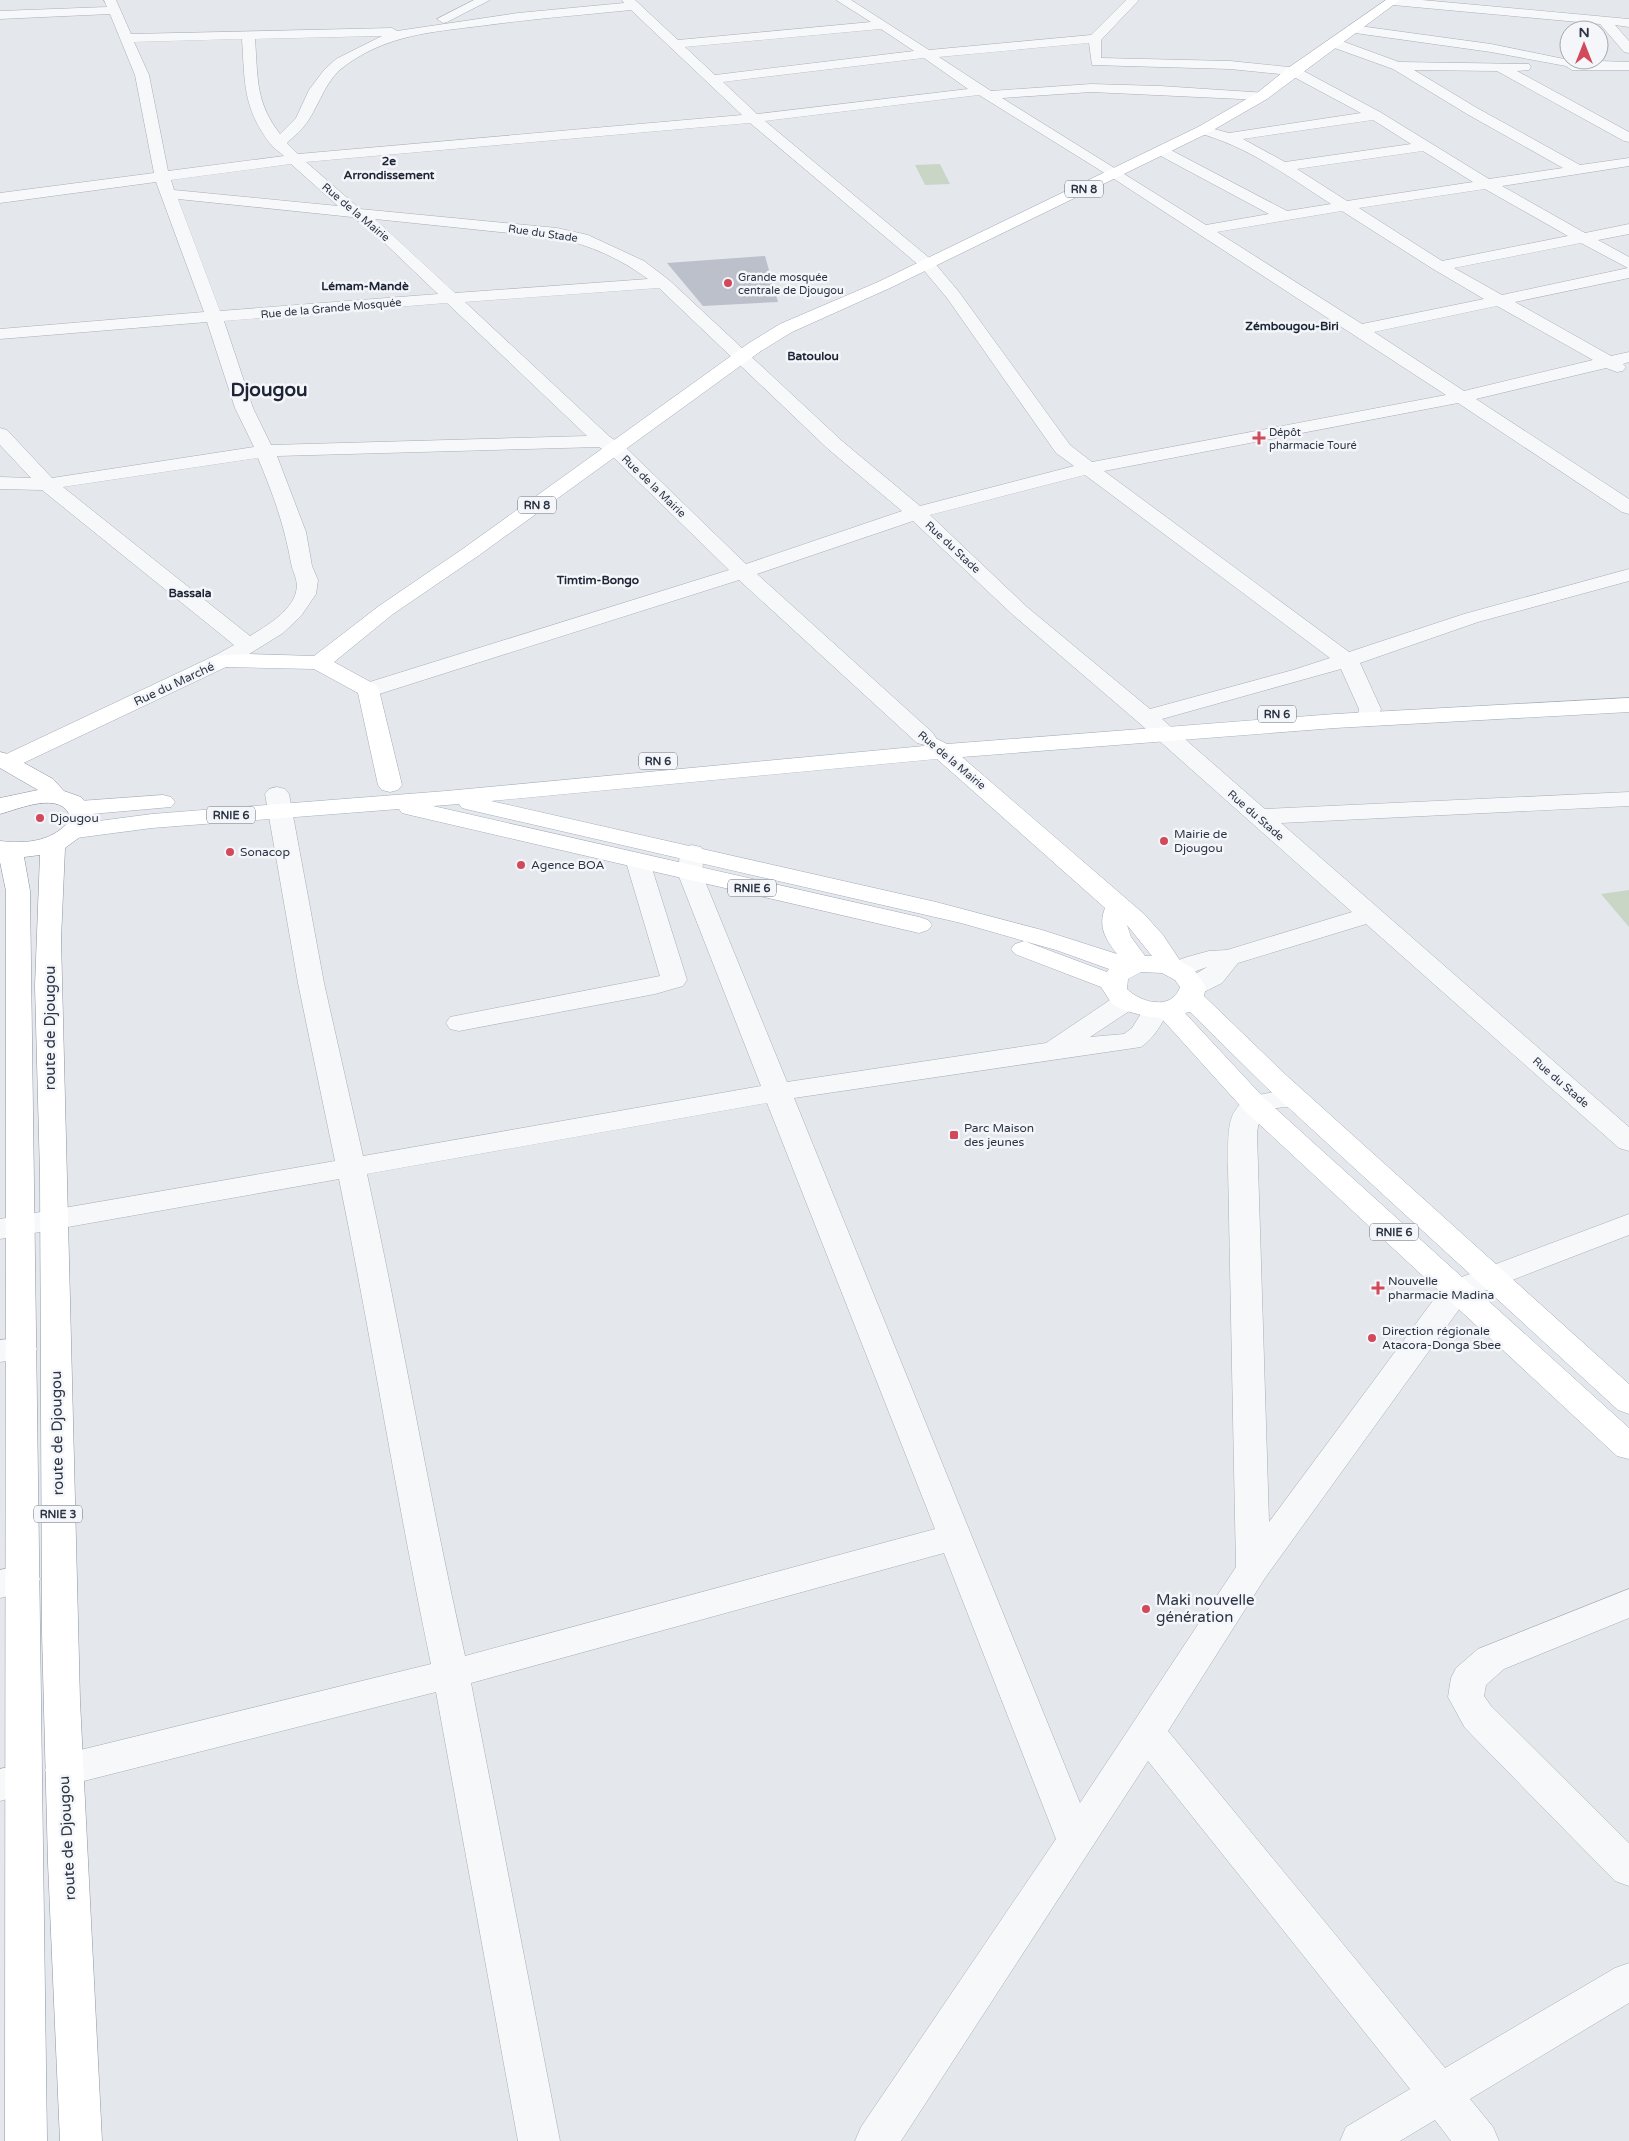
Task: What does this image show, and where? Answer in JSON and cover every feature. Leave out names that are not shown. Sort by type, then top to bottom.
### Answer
[{"type":"main road","name":"RN 8","points":[[319,663],[386,610],[609,445],[786,328],[927,264],[1116,174],[1203,130],[1262,96],[1293,71],[1393,0]]},
{"type":"main road","name":"Rue du Marché","points":[[4,761],[222,662],[249,660],[319,663],[368,690]]},
{"type":"main road","points":[[368,690],[389,794]]},
{"type":"main road","name":"RN 6","points":[[1369,714],[1629,693]]},
{"type":"main road","name":"RN 6","points":[[389,794],[1154,725],[1369,714],[1629,705]]},
{"type":"main road","name":"RN 6","points":[[389,794],[446,798],[935,745]]},
{"type":"main road","name":"Rue de la Mairie","points":[[935,745],[1118,906],[1135,917],[1150,931],[1176,990]]},
{"type":"main road","points":[[4,761],[45,784],[56,797]]},
{"type":"main road","points":[[559,824],[578,785]]},
{"type":"main road","name":"RNIE 6","points":[[78,820],[152,821],[278,802],[389,794],[638,862],[691,863]]},
{"type":"main road","points":[[0,807],[32,797],[56,797],[70,801],[78,820]]},
{"type":"main road","name":"RNIE 6","points":[[446,798],[559,824],[691,863],[1007,944],[1126,979]]},
{"type":"main road","name":"RNIE 3","points":[[26,2141],[12,1783],[9,1227],[18,891],[5,849],[32,849],[53,844],[78,820]]},
{"type":"main road","name":"route de Djougou","points":[[53,844],[49,907],[51,1095],[55,1219],[58,1558],[64,1770],[81,2141]]},
{"type":"main road","points":[[1118,906],[1112,919],[1126,979],[1145,1009],[1176,990],[1149,964],[1126,979]]},
{"type":"main road","name":"RNIE 6","points":[[1176,990],[1294,1098],[1629,1447]]},
{"type":"main road","name":"RNIE 6","points":[[1176,990],[1255,1105],[1473,1283],[1629,1402]]},
{"type":"street","points":[[278,144],[302,120],[322,80],[341,62],[377,42],[460,13],[484,0]]},
{"type":"street","points":[[842,0],[884,25],[986,93],[1116,174],[1358,330],[1458,398],[1629,508]]},
{"type":"street","points":[[711,79],[926,54],[1095,39],[1133,0]]},
{"type":"street","points":[[1393,0],[1604,20]]},
{"type":"street","points":[[127,38],[406,32],[631,3],[711,79],[842,196],[927,264],[953,295],[1063,449],[1348,661],[1369,714]]},
{"type":"street","points":[[0,15],[112,5],[142,75],[162,177],[227,353],[244,408],[265,451],[289,509],[296,532],[302,566],[308,580],[306,594],[294,612],[276,629],[222,662]]},
{"type":"street","points":[[1609,21],[1629,23]]},
{"type":"street","points":[[676,44],[884,25]]},
{"type":"street","points":[[1609,26],[1629,49]]},
{"type":"street","points":[[1352,29],[1491,48],[1559,60]]},
{"type":"street","name":"Rue de la Mairie","points":[[248,34],[253,102],[278,144],[357,215],[376,227],[743,572],[935,745]]},
{"type":"street","points":[[1095,39],[1099,87]]},
{"type":"street","points":[[1334,43],[1398,66],[1472,111],[1580,171]]},
{"type":"street","points":[[1098,62],[1230,65],[1293,71],[1375,115],[1487,184],[1629,264]]},
{"type":"street","points":[[1398,66],[1559,66]]},
{"type":"street","points":[[1609,66],[1629,66]]},
{"type":"street","points":[[1500,67],[1629,138]]},
{"type":"street","points":[[0,197],[296,159],[754,118],[986,93],[1099,87],[1262,96]]},
{"type":"street","points":[[1229,137],[1375,115]]},
{"type":"street","points":[[1203,130],[1229,137],[1283,167],[1439,266],[1629,374]]},
{"type":"street","points":[[1283,167],[1424,146]]},
{"type":"street","points":[[1162,151],[1284,216]]},
{"type":"street","points":[[1202,230],[1629,162]]},
{"type":"street","name":"Rue du Stade","points":[[169,194],[357,215],[527,230],[588,240],[638,264],[836,445],[916,513],[1020,611],[1154,725],[1629,1142]]},
{"type":"street","points":[[1439,266],[1629,229]]},
{"type":"street","points":[[1358,330],[1629,273]]},
{"type":"street","name":"Rue de la Grande Mosquée","points":[[0,334],[452,298],[662,284]]},
{"type":"street","points":[[368,690],[743,572],[916,513],[1089,468],[1458,398],[1629,357]]},
{"type":"street","points":[[0,434],[47,484],[248,646]]},
{"type":"street","points":[[0,483],[47,484],[265,451],[609,445]]},
{"type":"street","points":[[0,499],[22,484]]},
{"type":"street","points":[[1154,725],[1471,618],[1629,575]]},
{"type":"street","points":[[1258,817],[1629,799]]},
{"type":"street","points":[[278,802],[311,983],[376,1284],[422,1541],[451,1674],[539,2141]]},
{"type":"street","points":[[459,1023],[655,986],[674,980],[638,862]]},
{"type":"street","points":[[691,863],[779,1092],[1076,1841]]},
{"type":"street","points":[[9,1227],[779,1092],[1052,1050],[1131,1041],[1143,1033],[1176,990],[1213,977],[1229,958],[1369,915]]},
{"type":"street","points":[[1052,1050],[1126,979]]},
{"type":"street","points":[[1253,1569],[1242,1166],[1244,1129],[1246,1115],[1255,1105],[1294,1098]]},
{"type":"street","points":[[876,2141],[1076,1841],[1253,1569],[1473,1283],[1629,1224]]},
{"type":"street","points":[[64,1770],[451,1674],[954,1536]]},
{"type":"street","points":[[1629,1603],[1491,1659],[1469,1678],[1466,1697],[1478,1717],[1629,1869]]},
{"type":"street","points":[[1146,1731],[1478,2141]]},
{"type":"street","points":[[1362,2141],[1629,1981]]},
{"type":"green space","points":[[940,164],[950,184],[925,185],[915,165]]},
{"type":"green space","points":[[1629,890],[1629,927],[1601,894]]},
{"type":"building","name":"Grande mosquée centrale de Djougou","points":[[765,256],[778,302],[703,306],[667,263]]},
{"type":"place","name":"Grande mosquée centrale de Djougou","points":[[728,283]]},
{"type":"place","name":"Dépôt pharmacie Touré","points":[[1259,438]]},
{"type":"place","name":"Djougou","points":[[40,818]]},
{"type":"place","name":"Mairie de Djougou","points":[[1164,841]]},
{"type":"place","name":"Sonacop","points":[[230,852]]},
{"type":"place","name":"Agence BOA","points":[[521,865]]},
{"type":"place","name":"Parc Maison des jeunes","points":[[954,1135]]},
{"type":"place","name":"Nouvelle pharmacie Madina","points":[[1378,1288]]},
{"type":"place","name":"Direction régionale Atacora-Donga Sbee","points":[[1372,1338]]},
{"type":"place","name":"Maki nouvelle génération","points":[[1146,1609]]},
{"type":"district","name":"2e Arrondissement","points":[[389,168]]},
{"type":"district","name":"Lémam-Mandè","points":[[365,286]]},
{"type":"district","name":"Zémbougou-Biri","points":[[1292,326]]},
{"type":"district","name":"Batoulou","points":[[813,356]]},
{"type":"district","name":"Djougou","points":[[269,389]]},
{"type":"district","name":"Timtim-Bongo","points":[[598,580]]},
{"type":"district","name":"Bassala","points":[[190,593]]}]
